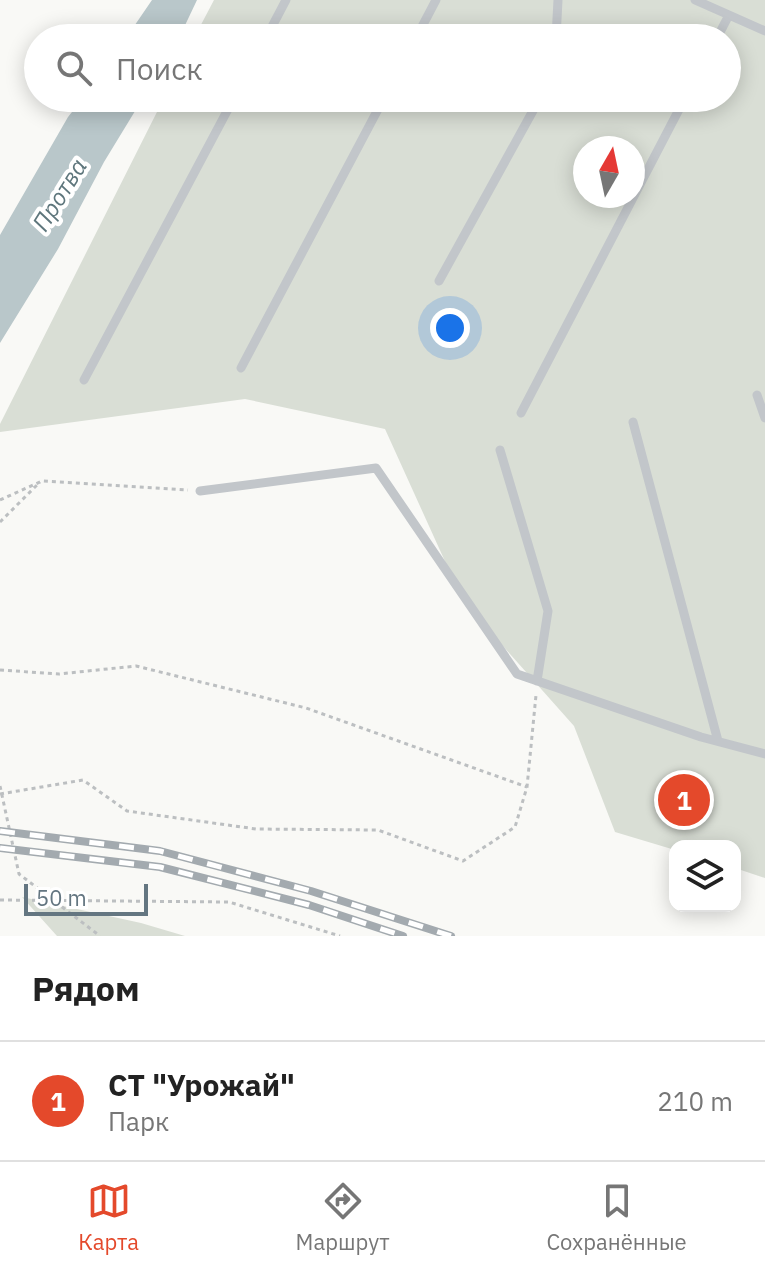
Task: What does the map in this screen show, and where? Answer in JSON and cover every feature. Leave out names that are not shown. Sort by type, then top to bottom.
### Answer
[{"type":"lane","points":[[273,24],[286,0]]},
{"type":"lane","points":[[423,24],[436,0]]},
{"type":"lane","points":[[557,24],[558,0]]},
{"type":"lane","points":[[695,0],[765,31]]},
{"type":"lane","points":[[724,24],[729,15]]},
{"type":"lane","points":[[84,380],[227,112]]},
{"type":"lane","points":[[241,368],[377,112]]},
{"type":"lane","points":[[439,281],[532,112]]},
{"type":"lane","points":[[521,413],[678,112]]},
{"type":"lane","points":[[757,395],[765,418]]},
{"type":"lane","points":[[633,422],[718,741]]},
{"type":"lane","points":[[500,450],[548,611],[537,681]]},
{"type":"lane","points":[[200,491],[376,468],[517,674],[765,754]]},
{"type":"path","points":[[0,522],[42,481]]},
{"type":"path","points":[[0,500],[42,481],[200,491]]},
{"type":"path","points":[[0,670],[59,674],[136,666],[306,708],[527,787]]},
{"type":"path","points":[[1,794],[83,780],[127,811],[256,829],[378,830],[463,861],[515,827],[527,787],[537,681]]},
{"type":"path","points":[[0,786],[19,874],[100,936]]},
{"type":"path","points":[[0,900],[229,902],[340,936]]},
{"type":"shaded area","points":[[214,0],[765,0],[765,878],[741,870],[741,840],[669,840],[669,848],[615,832],[574,726],[463,601],[385,429],[245,399],[0,432],[0,424],[157,112],[741,112],[741,24],[201,24]]},
{"type":"shaded area","points":[[22,897],[141,923],[185,936],[57,936]]},
{"type":"water","points":[[152,0],[197,0],[186,24],[136,24]]},
{"type":"water","name":"Протва","points":[[72,112],[134,112],[58,249],[0,343],[0,235]]},
{"type":"railway","points":[[0,831],[160,851],[311,891],[451,936]]},
{"type":"railway","points":[[0,848],[160,867],[309,905],[403,936]]},
{"type":"place","name":"СТ \"Урожай\"","points":[[684,800]]}]
